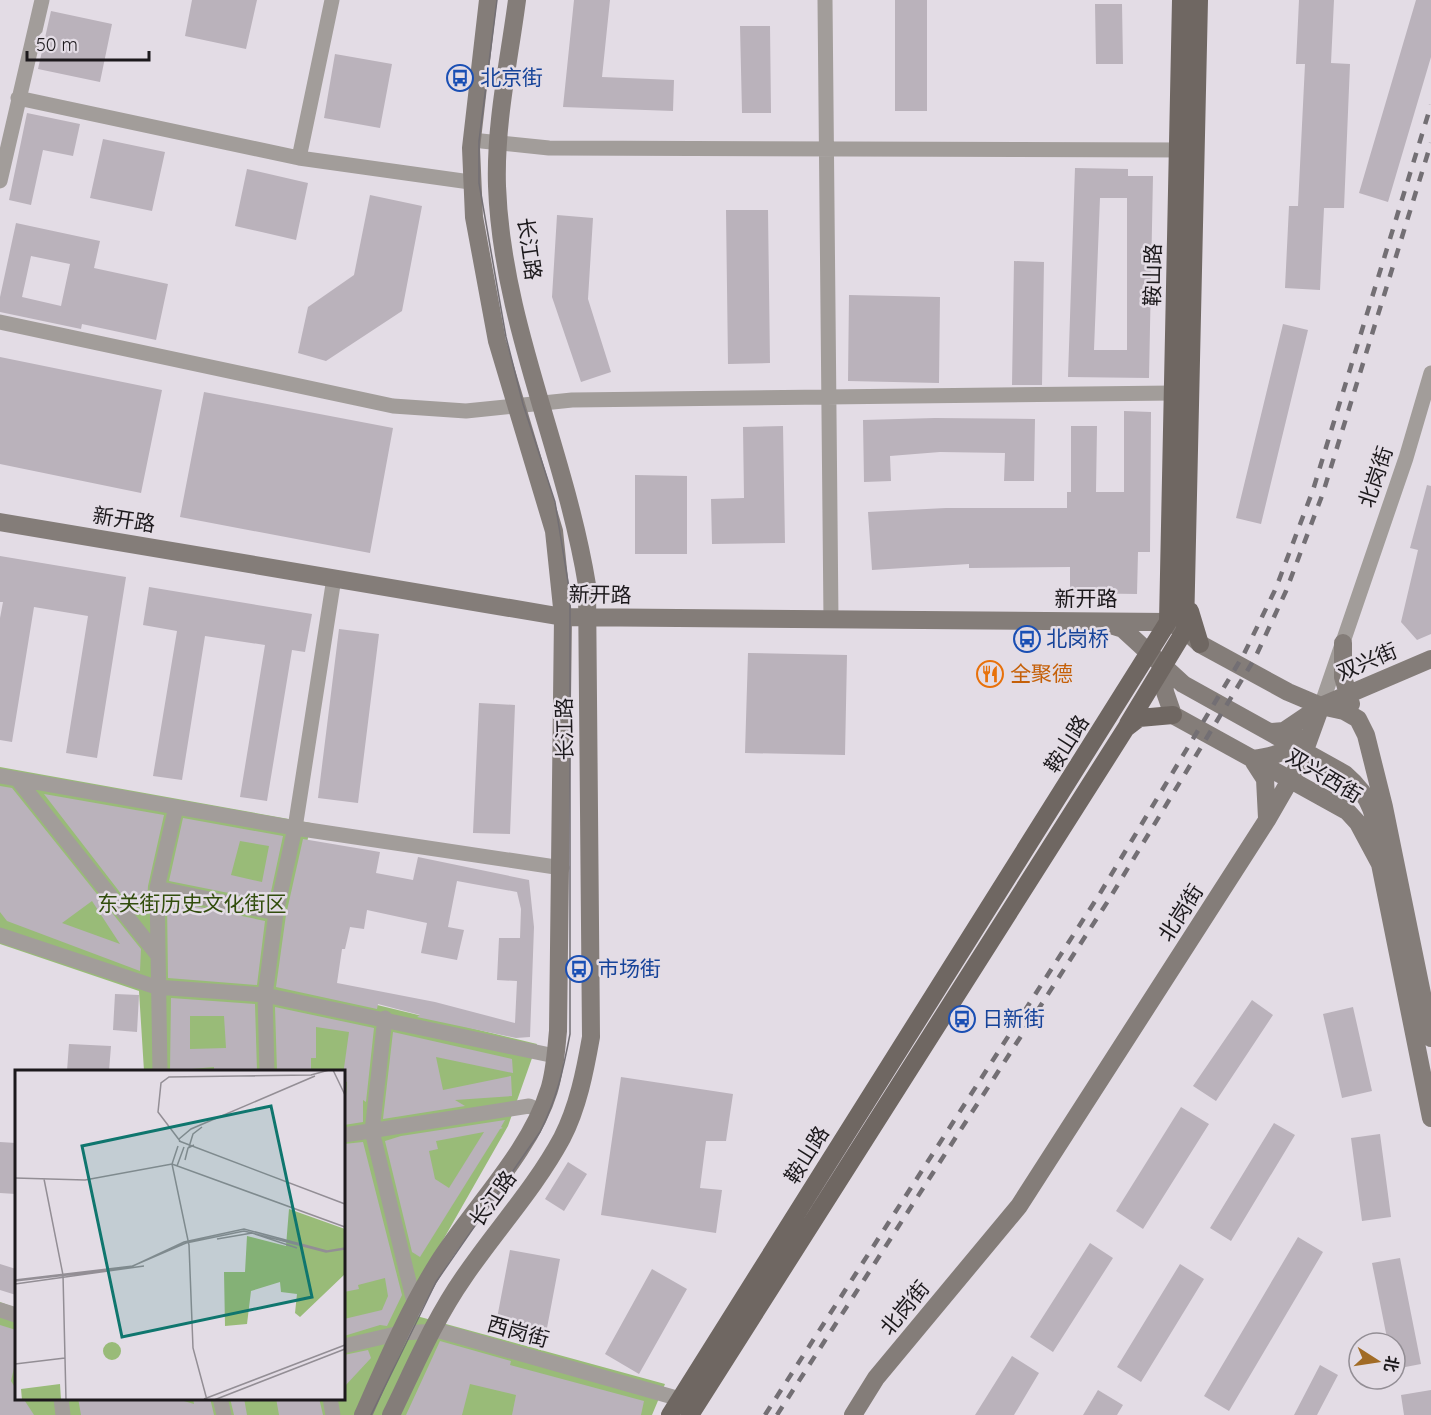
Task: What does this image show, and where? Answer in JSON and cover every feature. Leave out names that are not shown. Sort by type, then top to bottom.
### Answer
[{"type":"main road","name":"长江路","points":[[363,1415],[414,1302],[542,1111],[550,1088],[561,999],[563,617],[554,531],[514,405],[489,304],[471,182],[472,140],[488,0]]},
{"type":"main road","name":"长江路","points":[[391,1415],[431,1331],[463,1278],[534,1182],[562,1137],[582,1086],[591,1037],[588,618],[582,556],[523,346],[505,248],[497,187],[498,143],[517,0]]},
{"type":"main road","name":"鞍山路","points":[[690,1415],[1126,728],[1162,668],[1187,598],[1187,149],[1181,0]]},
{"type":"main road","name":"鞍山路","points":[[670,1415],[1150,654],[1177,626],[1173,393],[1187,149],[1199,0]]},
{"type":"main road","name":"新开路","points":[[0,522],[563,617],[1100,622],[1177,626]]},
{"type":"main road","points":[[1187,598],[1200,644]]},
{"type":"main road","points":[[1100,622],[1123,629],[1162,668],[1183,684],[1345,774],[1362,789],[1368,798],[1374,816],[1380,864]]},
{"type":"main road","points":[[1177,626],[1200,644],[1288,692],[1321,706],[1344,711],[1358,719]]},
{"type":"main road","name":"双兴西街","points":[[1343,643],[1343,677],[1348,695],[1366,735],[1384,807],[1431,1038]]},
{"type":"main road","name":"双兴街","points":[[1269,730],[1284,731],[1321,706],[1431,659]]},
{"type":"main road","points":[[1162,668],[1165,692],[1173,716]]},
{"type":"main road","name":"北岗街","points":[[853,1415],[876,1378],[1019,1206],[1267,820],[1290,781],[1300,748],[1321,706]]},
{"type":"main road","points":[[1126,728],[1139,718],[1173,716],[1252,759],[1265,779],[1268,798],[1267,820]]},
{"type":"main road","points":[[1252,759],[1268,758],[1300,748]]},
{"type":"main road","name":"双兴西街","points":[[1252,759],[1347,812],[1358,823],[1380,864],[1431,1118]]},
{"type":"main road","points":[[1345,774],[1367,781],[1384,807]]},
{"type":"street","points":[[0,181],[42,0]]},
{"type":"street","points":[[299,158],[332,0]]},
{"type":"street","points":[[825,0],[831,620]]},
{"type":"street","points":[[18,98],[299,158],[471,182]]},
{"type":"street","points":[[472,140],[549,148],[1187,149]]},
{"type":"street","points":[[0,322],[393,406],[466,411],[539,402],[1173,393]]},
{"type":"street","name":"北岗街","points":[[1321,706],[1406,458],[1431,374]]},
{"type":"street","points":[[267,1070],[264,995],[276,913],[295,828],[334,578]]},
{"type":"street","points":[[0,776],[295,828],[562,868]]},
{"type":"street","points":[[18,780],[156,953]]},
{"type":"street","points":[[160,1070],[156,987],[156,888],[176,807]]},
{"type":"street","points":[[156,888],[276,913]]},
{"type":"street","points":[[0,935],[156,987],[264,995],[385,1018],[555,1056]]},
{"type":"street","points":[[385,1018],[372,1131],[414,1302]]},
{"type":"street","points":[[345,1135],[529,1106],[542,1111]]},
{"type":"street","points":[[0,1310],[15,1315]]},
{"type":"street","name":"西岗街","points":[[345,1346],[400,1334],[440,1331],[680,1399]]},
{"type":"street","points":[[61,1400],[63,1415]]},
{"type":"street","points":[[220,1400],[224,1415]]},
{"type":"street","points":[[330,1400],[333,1415]]},
{"type":"green space","name":"东关街历史文化街区","points":[[0,767],[311,823],[279,981],[537,1044],[508,1126],[402,1312],[665,1384],[652,1415],[0,1415],[0,1302],[15,1308],[15,1400],[345,1400],[345,1070],[144,1070],[139,991],[0,944]]},
{"type":"building","points":[[192,0],[257,0],[246,49],[185,36]]},
{"type":"building","points":[[574,0],[610,0],[602,77],[674,80],[673,111],[563,107]]},
{"type":"building","points":[[895,0],[927,0],[927,111],[895,111]]},
{"type":"building","points":[[1299,0],[1334,0],[1331,63],[1350,64],[1344,208],[1324,208],[1320,290],[1285,288],[1289,206],[1298,206],[1305,64],[1296,64]]},
{"type":"building","points":[[1416,0],[1431,0],[1431,57],[1388,202],[1359,193]]},
{"type":"building","points":[[1095,4],[1122,4],[1123,64],[1096,64]]},
{"type":"building","points":[[51,11],[112,24],[100,82],[38,69]]},
{"type":"building","points":[[740,26],[770,26],[771,113],[742,113]]},
{"type":"building","points":[[335,54],[392,64],[380,128],[324,118]]},
{"type":"building","points":[[27,113],[80,124],[73,156],[43,150],[31,205],[9,200]]},
{"type":"building","points":[[103,139],[165,152],[152,211],[90,198]]},
{"type":"building","points":[[1075,168],[1128,169],[1128,176],[1153,176],[1149,378],[1068,377]],"holes":[[[1100,198],[1127,198],[1127,350],[1094,350]]]},
{"type":"building","points":[[247,169],[308,183],[296,240],[235,226]]},
{"type":"building","points":[[370,195],[422,206],[402,311],[326,361],[298,353],[308,307],[354,275]]},
{"type":"building","points":[[726,210],[768,210],[770,363],[728,364]]},
{"type":"building","points":[[557,215],[593,218],[588,299],[611,372],[581,382],[552,297]]},
{"type":"building","points":[[16,223],[100,241],[94,268],[168,284],[156,340],[82,324],[81,329],[0,312],[0,297]],"holes":[[[31,256],[70,264],[61,306],[22,297]]]},
{"type":"building","points":[[1014,261],[1044,262],[1042,385],[1012,385]]},
{"type":"building","points":[[849,295],[940,297],[939,383],[848,381]]},
{"type":"building","points":[[1283,324],[1308,330],[1261,524],[1236,518]]},
{"type":"building","points":[[0,357],[162,390],[141,493],[0,464]]},
{"type":"building","points":[[204,392],[393,428],[370,553],[180,517]]},
{"type":"building","points":[[1124,411],[1151,412],[1150,552],[1138,552],[1137,594],[1070,593],[1070,567],[969,568],[969,564],[872,570],[868,512],[946,508],[1067,508],[1067,492],[1071,492],[1071,426],[1097,426],[1096,492],[1124,492]]},
{"type":"building","points":[[1035,419],[1034,481],[1004,481],[1005,453],[940,452],[890,456],[891,481],[864,482],[863,420]]},
{"type":"building","points":[[783,426],[785,543],[712,544],[711,499],[744,498],[743,427]]},
{"type":"building","points":[[635,475],[687,476],[687,554],[635,554]]},
{"type":"building","points":[[1427,485],[1431,486],[1431,634],[1417,640],[1401,622],[1418,550],[1410,548]]},
{"type":"building","points":[[0,556],[126,577],[97,758],[66,753],[88,616],[34,607],[12,742],[0,740],[0,618],[3,602],[0,602]]},
{"type":"building","points":[[149,587],[312,614],[305,652],[292,650],[267,801],[240,797],[265,645],[205,636],[182,780],[153,776],[177,631],[143,625]]},
{"type":"building","points":[[339,629],[379,634],[358,803],[318,798]]},
{"type":"building","points":[[748,653],[847,655],[845,755],[745,753]]},
{"type":"building","points":[[479,703],[515,705],[510,834],[473,833]]},
{"type":"building","points":[[0,786],[12,788],[141,949],[140,971],[7,921],[0,912]],"holes":[[[92,901],[120,944],[62,923]]]},
{"type":"building","points":[[44,794],[164,815],[148,886],[147,901],[122,895]]},
{"type":"building","points":[[183,818],[283,836],[269,901],[169,881]],"holes":[[[240,841],[269,846],[262,882],[231,875]]]},
{"type":"building","points":[[303,839],[380,852],[376,873],[413,880],[418,857],[529,880],[534,927],[530,1037],[516,1038],[417,1017],[420,1015],[378,1004],[377,1009],[276,987],[286,915]],"holes":[[[457,881],[517,892],[521,909],[520,938],[499,938],[497,980],[517,981],[515,1023],[435,1002],[337,983],[342,949],[345,949],[350,927],[364,929],[367,910],[427,923],[421,953],[457,960],[464,930],[448,927]]]},
{"type":"building","points":[[167,900],[265,921],[257,985],[168,978]]},
{"type":"building","points":[[115,994],[139,995],[137,1032],[113,1030]]},
{"type":"building","points":[[171,998],[255,1004],[257,1070],[214,1070],[214,1067],[170,1070]],"holes":[[[190,1016],[224,1016],[226,1048],[190,1049]]]},
{"type":"building","points":[[1252,1000],[1273,1015],[1216,1101],[1193,1086]]},
{"type":"building","points":[[275,1007],[374,1028],[366,1102],[363,1100],[363,1122],[345,1125],[347,1082],[345,1081],[344,1068],[349,1032],[316,1027],[316,1058],[311,1058],[311,1070],[277,1070]]},
{"type":"building","points":[[1353,1007],[1372,1091],[1342,1098],[1323,1014]]},
{"type":"building","points":[[393,1032],[512,1059],[513,1073],[436,1057],[443,1090],[511,1076],[512,1096],[455,1100],[465,1106],[383,1119]]},
{"type":"building","points":[[69,1044],[111,1046],[109,1070],[67,1070]]},
{"type":"building","points":[[621,1077],[733,1094],[726,1141],[706,1141],[700,1188],[722,1190],[716,1233],[601,1215]]},
{"type":"building","points":[[1181,1107],[1209,1124],[1143,1229],[1116,1211]]},
{"type":"building","points":[[505,1120],[501,1127],[503,1128],[500,1129],[420,1257],[412,1252],[385,1141],[401,1136]],"holes":[[[484,1132],[449,1188],[435,1179],[429,1151],[438,1149],[436,1141]]]},
{"type":"building","points":[[1274,1123],[1295,1135],[1231,1241],[1210,1228]]},
{"type":"building","points":[[1380,1134],[1391,1217],[1362,1221],[1351,1138]]},
{"type":"building","points":[[0,1142],[15,1143],[15,1194],[0,1193]]},
{"type":"building","points":[[363,1142],[402,1295],[387,1326],[380,1325],[345,1336],[345,1319],[382,1310],[388,1296],[385,1278],[358,1285],[359,1289],[345,1292],[345,1144]]},
{"type":"building","points":[[568,1162],[587,1174],[564,1211],[545,1199]]},
{"type":"building","points":[[1298,1237],[1323,1252],[1229,1411],[1204,1396]]},
{"type":"building","points":[[1090,1243],[1113,1258],[1053,1352],[1030,1337]]},
{"type":"building","points":[[510,1250],[560,1259],[544,1344],[494,1334]]},
{"type":"building","points":[[1400,1258],[1421,1364],[1407,1367],[1407,1331],[1386,1331],[1372,1263]]},
{"type":"building","points":[[0,1264],[15,1269],[15,1295],[0,1290]]},
{"type":"building","points":[[1180,1264],[1204,1279],[1141,1382],[1117,1367]]},
{"type":"building","points":[[652,1269],[687,1289],[639,1374],[605,1354]]},
{"type":"building","points":[[0,1325],[15,1330],[15,1363],[11,1381],[15,1387],[15,1400],[24,1400],[34,1415],[0,1415]]},
{"type":"building","points":[[440,1341],[511,1361],[510,1365],[644,1401],[641,1415],[512,1415],[516,1395],[470,1384],[462,1415],[406,1415]]},
{"type":"building","points":[[368,1350],[371,1358],[345,1386],[345,1355]]},
{"type":"building","points":[[1012,1356],[1039,1373],[1014,1415],[975,1415]]},
{"type":"building","points":[[1320,1365],[1338,1375],[1317,1415],[1294,1415]]},
{"type":"building","points":[[1098,1390],[1123,1405],[1117,1415],[1083,1415]]},
{"type":"building","points":[[1431,1390],[1431,1415],[1404,1415],[1401,1395]]},
{"type":"building","points":[[78,1400],[181,1400],[194,1404],[193,1400],[210,1400],[214,1415],[81,1415]]},
{"type":"building","points":[[230,1400],[244,1400],[247,1415],[234,1415]]},
{"type":"building","points":[[276,1400],[319,1400],[323,1415],[279,1415]]},
{"type":"tram line","points":[[371,1415],[436,1282],[540,1132],[559,1084],[570,1034],[570,594],[555,502],[523,404],[506,337],[479,183],[479,141],[497,0]]},
{"type":"railway","points":[[765,1415],[1099,895],[1244,654],[1276,588],[1313,490],[1431,105]]},
{"type":"railway","points":[[777,1415],[1108,901],[1255,658],[1286,591],[1323,493],[1431,143]]},
{"type":"place","name":"北京街","points":[[460,78]]},
{"type":"place","name":"北岗桥","points":[[1027,639]]},
{"type":"place","name":"全聚德","points":[[990,674]]},
{"type":"place","name":"市场街","points":[[579,969]]},
{"type":"place","name":"日新街","points":[[962,1019]]}]
